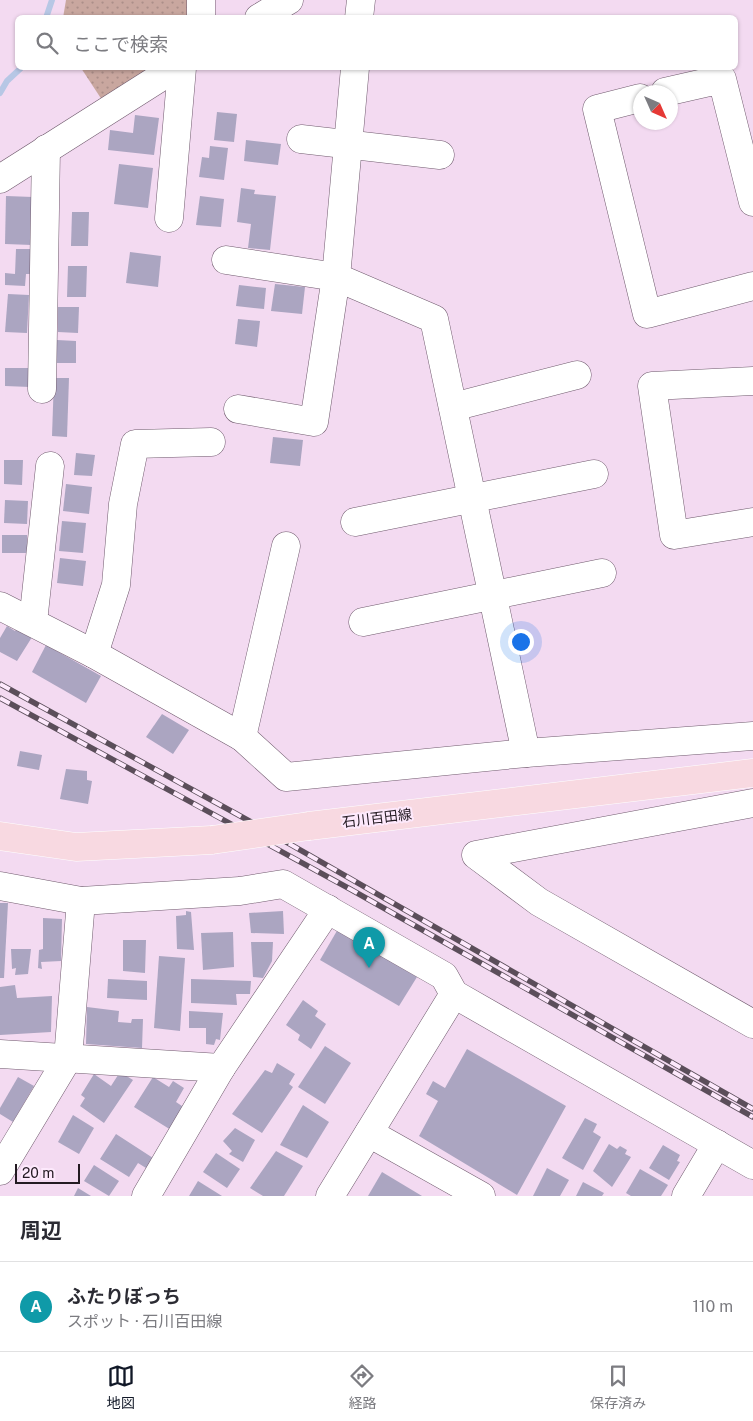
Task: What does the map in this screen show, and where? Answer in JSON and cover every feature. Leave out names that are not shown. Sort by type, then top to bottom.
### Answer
[{"type":"main road","name":"石川百田線","points":[[0,836],[76,847],[212,840],[309,826],[753,773]]},
{"type":"street","points":[[201,0],[201,15]]},
{"type":"street","points":[[264,15],[289,0]]},
{"type":"street","points":[[360,15],[361,0]]},
{"type":"street","points":[[0,179],[172,70]]},
{"type":"street","points":[[169,218],[182,70]]},
{"type":"street","points":[[238,409],[314,422],[336,277],[355,70]]},
{"type":"street","points":[[678,89],[722,79],[745,142],[753,202]]},
{"type":"street","points":[[633,100],[597,108],[647,314],[753,286]]},
{"type":"street","points":[[301,139],[440,155]]},
{"type":"street","points":[[42,389],[46,149]]},
{"type":"street","points":[[226,260],[336,277],[434,319],[526,753]]},
{"type":"street","points":[[453,407],[577,375]]},
{"type":"street","points":[[753,381],[652,386],[674,535],[753,522]]},
{"type":"street","points":[[94,654],[116,585],[123,504],[135,444],[211,442]]},
{"type":"street","points":[[33,622],[50,466]]},
{"type":"street","points":[[355,522],[594,474]]},
{"type":"street","points":[[242,737],[286,546]]},
{"type":"street","points":[[363,622],[602,573]]},
{"type":"street","points":[[0,606],[94,654],[242,737],[286,777],[526,753],[753,736]]},
{"type":"street","points":[[753,803],[476,855],[539,902],[753,1024]]},
{"type":"street","points":[[0,886],[81,901],[240,891],[283,884],[444,976],[454,994],[753,1165]]},
{"type":"street","points":[[0,1171],[68,1058],[81,901]]},
{"type":"street","points":[[146,1196],[221,1068],[328,909]]},
{"type":"street","points":[[330,1196],[454,994]]},
{"type":"street","points":[[0,1054],[221,1068]]},
{"type":"street","points":[[369,1133],[481,1196]]},
{"type":"street","points":[[686,1196],[717,1144]]},
{"type":"shaded area","points":[[66,0],[194,0],[195,15],[64,15]]},
{"type":"shaded area","points":[[82,70],[152,70],[102,100]]},
{"type":"building","points":[[217,112],[237,114],[234,142],[214,140]]},
{"type":"building","points":[[135,115],[159,118],[154,155],[108,150],[110,130],[133,133]]},
{"type":"building","points":[[246,140],[281,144],[278,165],[244,161]]},
{"type":"building","points":[[210,146],[228,148],[224,180],[199,177],[202,157],[209,158]]},
{"type":"building","points":[[119,164],[153,168],[148,208],[114,204]]},
{"type":"building","points":[[241,188],[255,190],[254,194],[276,196],[270,250],[248,248],[251,224],[237,222]]},
{"type":"building","points":[[6,196],[33,197],[32,245],[5,244]]},
{"type":"building","points":[[200,196],[224,199],[221,227],[196,225]]},
{"type":"building","points":[[72,212],[89,212],[88,246],[71,246]]},
{"type":"building","points":[[16,249],[32,249],[31,274],[26,274],[25,286],[5,285],[5,273],[15,274]]},
{"type":"building","points":[[130,252],[161,256],[158,287],[126,283]]},
{"type":"building","points":[[68,266],[87,266],[86,297],[67,297]]},
{"type":"building","points":[[275,284],[305,287],[302,314],[271,311]]},
{"type":"building","points":[[239,285],[266,288],[264,309],[236,306]]},
{"type":"building","points":[[8,294],[29,295],[27,333],[5,332]]},
{"type":"building","points":[[58,307],[79,307],[78,333],[58,332]]},
{"type":"building","points":[[238,319],[260,321],[257,347],[235,344]]},
{"type":"building","points":[[57,340],[76,341],[76,363],[56,363]]},
{"type":"building","points":[[5,368],[30,368],[30,387],[5,386]]},
{"type":"building","points":[[54,378],[69,378],[67,437],[52,436]]},
{"type":"building","points":[[273,437],[303,440],[300,466],[270,463]]},
{"type":"building","points":[[76,453],[95,455],[92,476],[74,475]]},
{"type":"building","points":[[4,460],[23,460],[22,485],[4,484]]},
{"type":"building","points":[[66,484],[92,487],[89,514],[63,511]]},
{"type":"building","points":[[5,500],[28,501],[27,524],[4,523]]},
{"type":"building","points":[[62,521],[86,523],[83,553],[59,551]]},
{"type":"building","points":[[2,535],[27,535],[27,553],[2,553]]},
{"type":"building","points":[[60,558],[86,561],[83,586],[57,583]]},
{"type":"building","points":[[7,626],[15,631],[18,626],[34,634],[17,661],[0,652],[0,638]]},
{"type":"building","points":[[46,645],[101,676],[86,703],[32,672]]},
{"type":"building","points":[[162,714],[189,730],[173,754],[146,737]]},
{"type":"building","points":[[20,751],[42,755],[39,770],[17,766]]},
{"type":"building","points":[[66,769],[87,771],[87,780],[92,781],[88,804],[60,799]]},
{"type":"building","points":[[0,903],[8,903],[4,978],[0,978]]},
{"type":"building","points":[[186,911],[191,912],[194,950],[177,949],[176,916],[186,915]]},
{"type":"building","points":[[283,911],[284,934],[251,933],[249,913]]},
{"type":"building","points":[[43,918],[62,919],[61,961],[41,962],[42,969],[38,968],[39,950],[43,949]]},
{"type":"building","points":[[338,929],[417,977],[399,1006],[320,960]]},
{"type":"building","points":[[233,932],[234,967],[203,970],[201,933]]},
{"type":"building","points":[[123,940],[146,940],[145,973],[123,971]]},
{"type":"building","points":[[251,942],[273,942],[272,961],[263,978],[253,977]]},
{"type":"building","points":[[11,949],[31,949],[28,974],[15,975],[16,968],[12,969]]},
{"type":"building","points":[[159,956],[185,958],[180,1031],[154,1028]]},
{"type":"building","points":[[108,979],[147,981],[147,1000],[107,998]]},
{"type":"building","points":[[191,979],[251,981],[250,994],[236,994],[237,1005],[191,1003]]},
{"type":"building","points":[[15,985],[17,998],[52,996],[51,1032],[0,1035],[0,987]]},
{"type":"building","points":[[303,1000],[318,1011],[315,1016],[326,1024],[311,1049],[298,1040],[300,1035],[286,1025]]},
{"type":"building","points":[[87,1007],[119,1011],[118,1022],[131,1023],[132,1019],[143,1019],[142,1048],[86,1044]]},
{"type":"building","points":[[189,1011],[223,1013],[220,1040],[216,1039],[214,1045],[206,1044],[206,1028],[189,1028]]},
{"type":"building","points":[[325,1046],[351,1063],[325,1104],[298,1087]]},
{"type":"building","points":[[467,1049],[566,1106],[517,1195],[419,1136],[438,1101],[426,1094],[433,1081],[445,1088]]},
{"type":"building","points":[[277,1063],[295,1074],[289,1084],[293,1087],[262,1133],[232,1114],[265,1070],[272,1073]]},
{"type":"building","points":[[120,1072],[133,1080],[104,1123],[80,1106],[85,1098],[81,1095],[94,1074],[111,1086]]},
{"type":"building","points":[[18,1077],[34,1086],[13,1122],[0,1114],[0,1108]]},
{"type":"building","points":[[153,1077],[169,1087],[173,1081],[184,1088],[176,1102],[185,1108],[171,1130],[134,1107]]},
{"type":"building","points":[[303,1105],[329,1122],[307,1158],[280,1145]]},
{"type":"building","points":[[73,1115],[94,1128],[79,1154],[58,1142]]},
{"type":"building","points":[[585,1118],[597,1124],[593,1132],[601,1137],[583,1170],[562,1158]]},
{"type":"building","points":[[235,1128],[255,1140],[243,1162],[229,1154],[232,1151],[223,1141]]},
{"type":"building","points":[[116,1134],[153,1158],[146,1168],[138,1163],[129,1177],[100,1159]]},
{"type":"building","points":[[609,1144],[617,1149],[620,1146],[627,1150],[625,1154],[631,1157],[612,1187],[593,1171]]},
{"type":"building","points":[[663,1145],[680,1155],[677,1161],[680,1162],[669,1180],[649,1168]]},
{"type":"building","points":[[276,1151],[303,1166],[284,1196],[263,1196],[250,1188]]},
{"type":"building","points":[[216,1153],[240,1169],[227,1188],[203,1172]]},
{"type":"building","points":[[94,1165],[119,1181],[109,1196],[84,1181]]},
{"type":"building","points":[[547,1168],[569,1180],[560,1196],[533,1196]]},
{"type":"building","points":[[640,1169],[668,1185],[661,1196],[631,1196],[626,1193]]},
{"type":"building","points":[[382,1172],[422,1196],[368,1196]]},
{"type":"building","points":[[198,1181],[222,1196],[189,1196]]},
{"type":"building","points":[[583,1182],[604,1193],[602,1196],[576,1196]]},
{"type":"building","points":[[78,1188],[91,1196],[74,1196]]},
{"type":"waterway","points":[[47,15],[52,0]]},
{"type":"waterway","points":[[0,93],[7,81],[19,70]]},
{"type":"railway","points":[[0,684],[253,823],[753,1109]]},
{"type":"railway","points":[[0,698],[350,889],[753,1117]]},
{"type":"place","name":"ふたりぼっち","points":[[369,968]]}]
